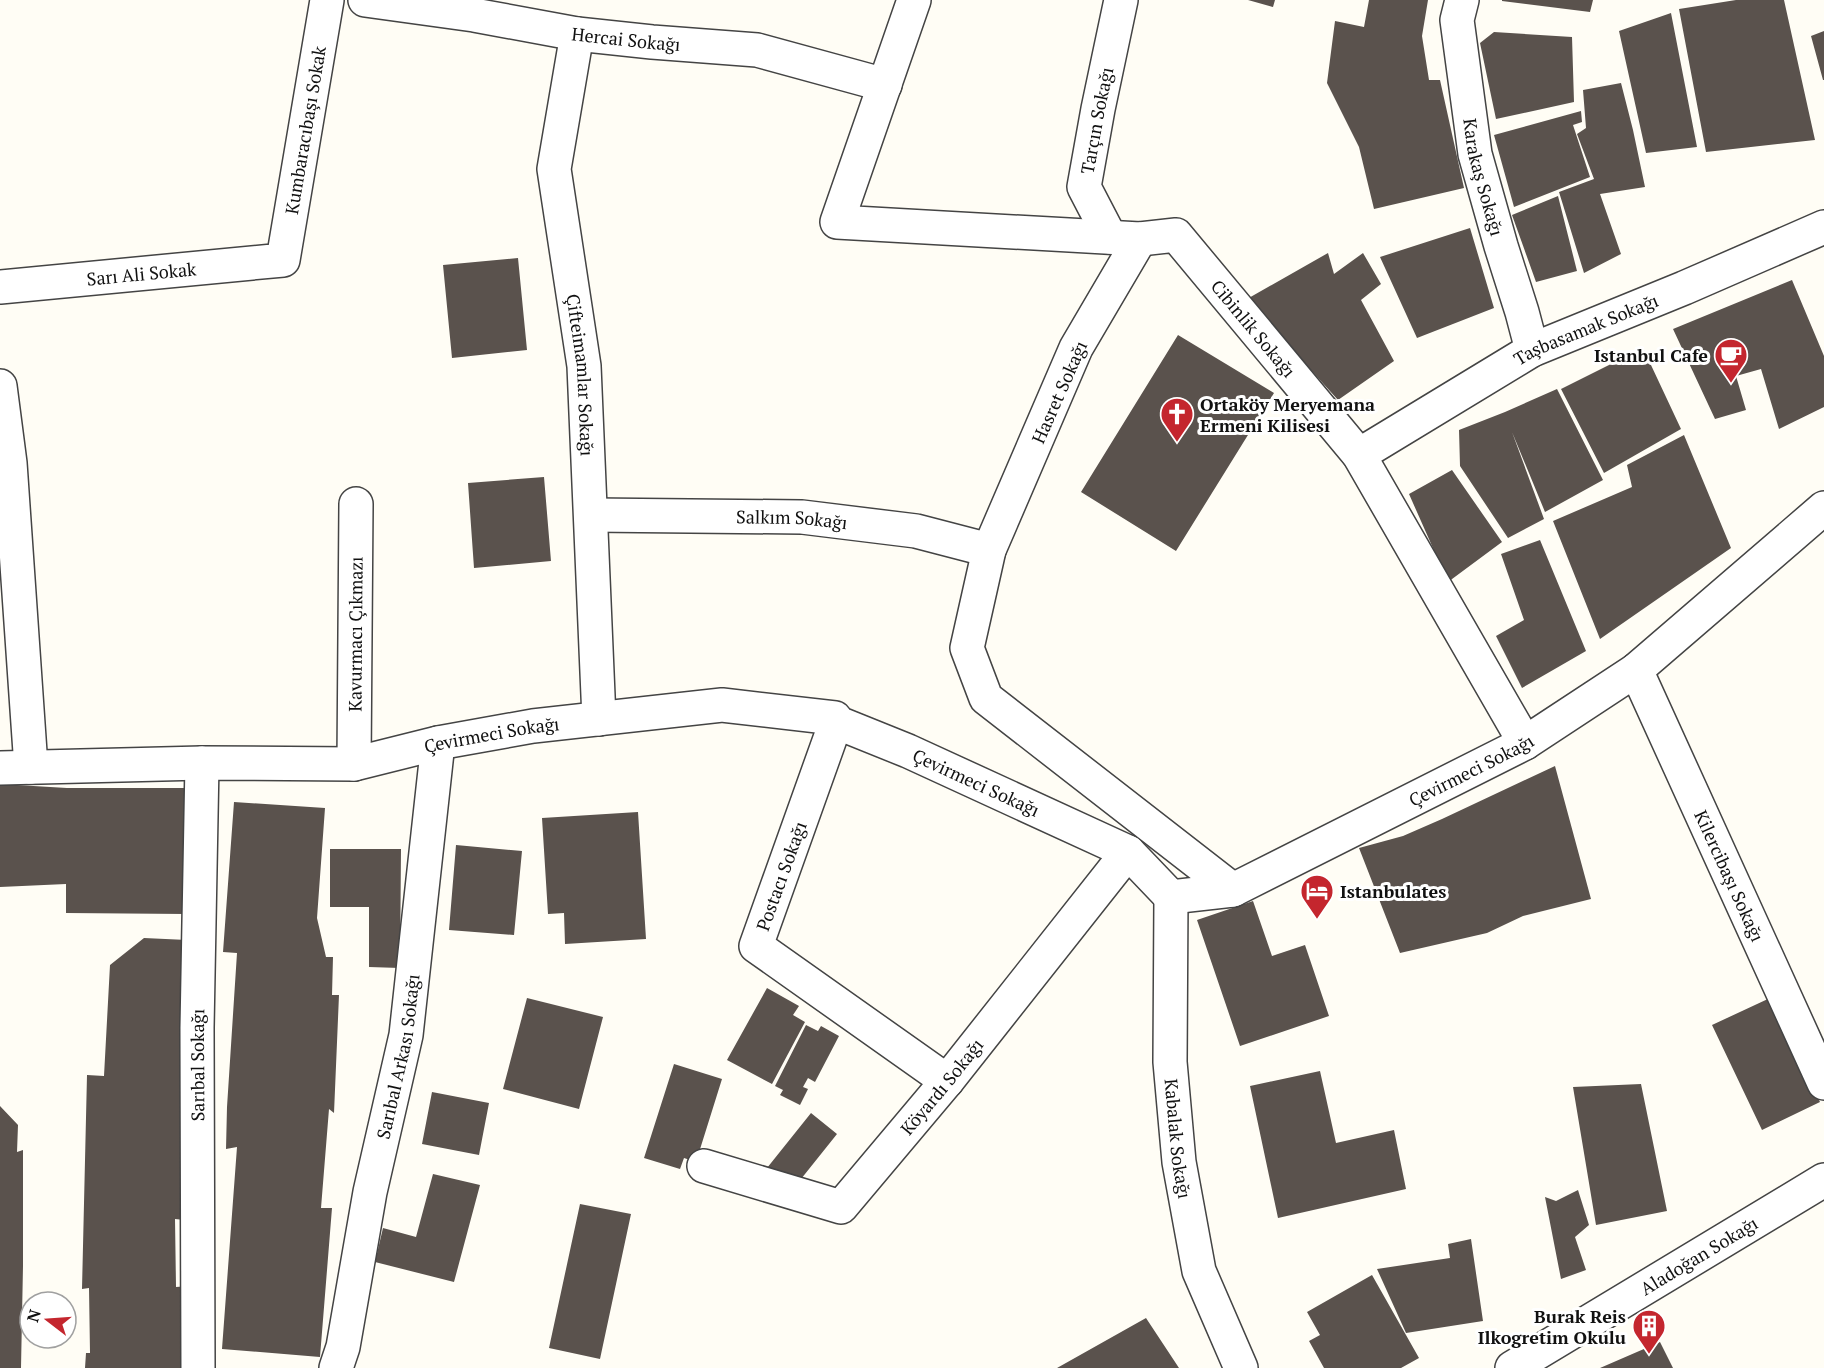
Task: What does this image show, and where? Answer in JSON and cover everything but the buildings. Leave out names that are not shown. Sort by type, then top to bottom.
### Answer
[{"type":"street","name":"Kumbaracıbaşı Sokak","points":[[283,260],[327,0]]},
{"type":"street","name":"Hercai Sokağı","points":[[365,0],[476,7],[577,34],[757,50],[885,85]]},
{"type":"street","points":[[885,85],[914,0]]},
{"type":"street","name":"Tarçın Sokağı","points":[[1121,0],[1084,187],[1125,238]]},
{"type":"street","name":"Karakaş Sokağı","points":[[1462,0],[1457,20],[1475,154],[1532,350]]},
{"type":"street","name":"Çifteimamlar Sokağı","points":[[577,34],[554,169],[584,366],[599,719]]},
{"type":"street","name":"Cibinlik Sokağı","points":[[885,85],[837,222],[1125,238],[1176,235],[1359,455],[1525,743]]},
{"type":"street","name":"Taşbasamak Sokağı","points":[[1359,455],[1532,350],[1684,288],[1824,227]]},
{"type":"street","name":"Hasret Sokağı","points":[[1125,238],[989,550],[967,648],[986,698],[1233,890]]},
{"type":"street","name":"Sarı Ali Sokak","points":[[0,287],[283,260]]},
{"type":"street","points":[[0,386],[10,463],[15,768]]},
{"type":"street","name":"Kavurmacı Çıkmazı","points":[[354,764],[356,504]]},
{"type":"street","name":"Çevirmeci Sokağı","points":[[15,768],[202,763],[354,764],[438,742],[533,726],[723,705],[835,718],[836,722],[908,751],[1128,852],[1171,897],[1233,890],[1525,743],[1636,670],[1824,508]]},
{"type":"street","name":"Salkım Sokağı","points":[[591,515],[802,517],[916,531],[989,550]]},
{"type":"street","name":"Kilercibaşı Sokağı","points":[[1636,670],[1824,1083]]},
{"type":"street","name":"Postacı Sokağı","points":[[836,722],[756,946],[946,1081]]},
{"type":"street","name":"Sarıbal Arkası Sokağı","points":[[336,1368],[343,1347],[370,1192],[406,1035],[438,742]]},
{"type":"street","name":"Sarıbal Sokağı","points":[[198,1368],[196,1028],[202,763]]},
{"type":"street","name":"Köyardı Sokağı","points":[[704,1166],[841,1207],[946,1081],[1128,852]]},
{"type":"street","name":"Kabalak Sokağı","points":[[1171,897],[1170,1062],[1179,1162],[1199,1271],[1241,1368]]},
{"type":"street","name":"Aladoğan Sokağı","points":[[1512,1368],[1824,1180]]},
{"type":"place","name":"Istanbul Cafe","points":[[1731,384]]},
{"type":"place","name":"Ortaköy Meryemana Ermeni Kilisesi","points":[[1177,443]]},
{"type":"place","name":"Istanbulates","points":[[1317,920]]},
{"type":"place","name":"Burak Reis Ilkogretim Okulu","points":[[1649,1355]]}]
